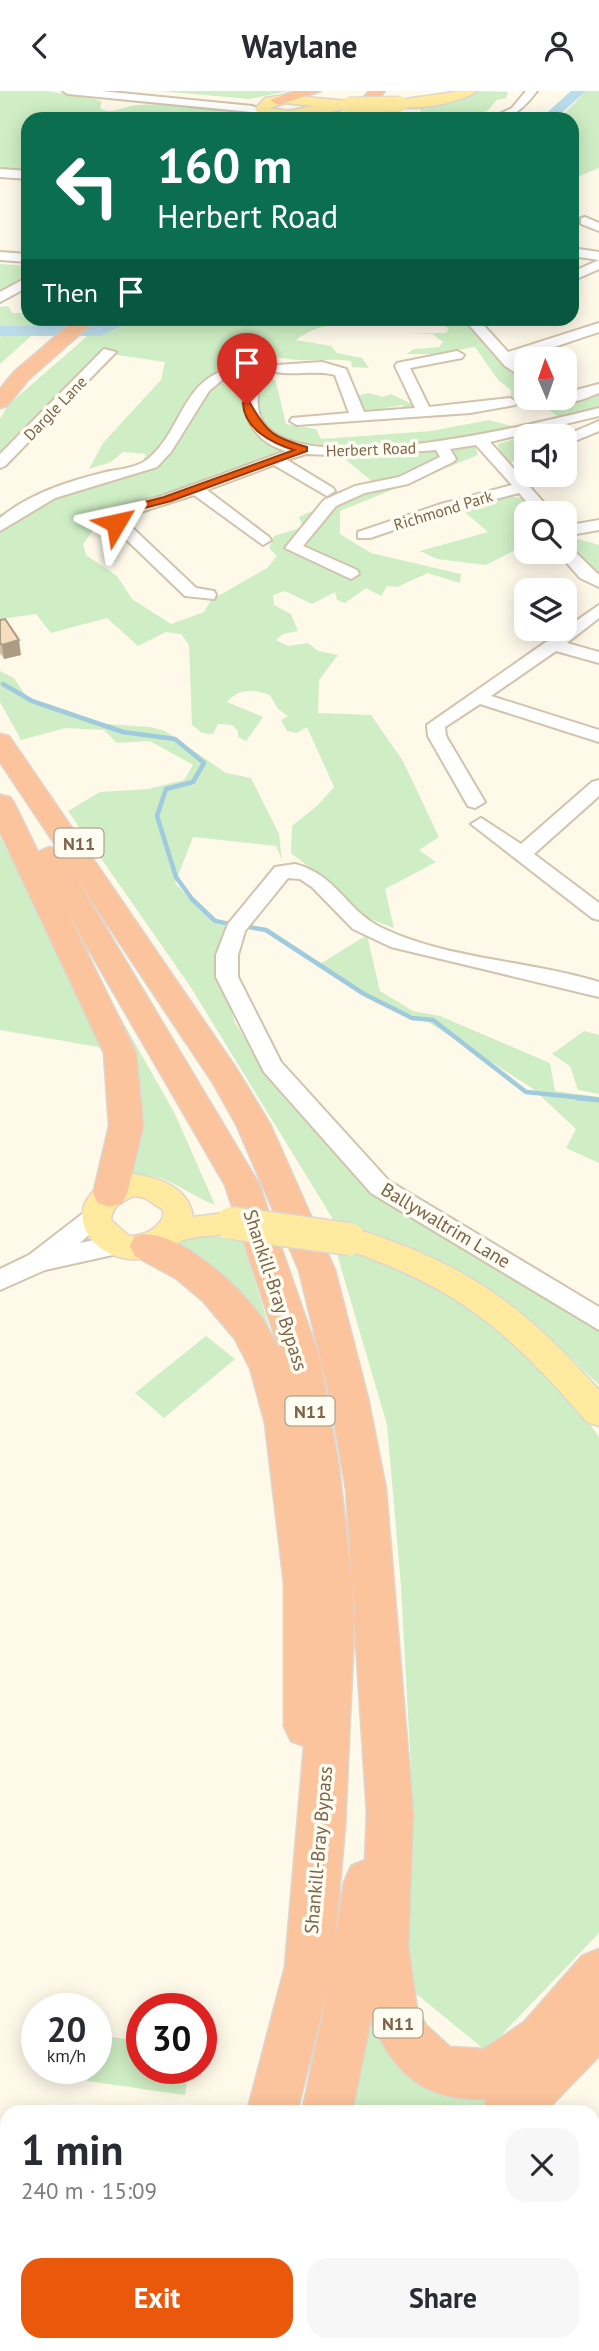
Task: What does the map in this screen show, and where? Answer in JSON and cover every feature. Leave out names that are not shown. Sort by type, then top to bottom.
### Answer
[{"type":"highway","points":[[351,112],[393,95]]},
{"type":"highway","points":[[380,112],[393,95]]},
{"type":"highway","points":[[274,110],[311,101]]},
{"type":"highway","points":[[0,375],[41,337],[66,326]]},
{"type":"highway","points":[[0,402],[68,326]]},
{"type":"highway","name":"N11","points":[[0,727],[141,933],[150,961]]},
{"type":"highway","name":"Shankill-Bray Bypass","points":[[0,742],[225,1076],[253,1124],[317,1270],[349,1398],[366,1489],[376,1591],[384,1761]]},
{"type":"highway","name":"Shankill-Bray Bypass","points":[[0,781],[76,897],[242,1184],[301,1359],[319,1468],[334,1607],[322,1826],[309,1967],[273,2105]]},
{"type":"highway","name":"N11","points":[[0,803],[120,1053],[126,1126],[102,1206]]},
{"type":"highway","name":"N11","points":[[153,1232],[216,1291],[248,1328],[268,1367],[284,1423],[305,1583],[306,1746],[272,2105]]},
{"type":"highway","name":"N11","points":[[384,1761],[390,1813],[384,1946],[394,2016],[409,2042],[437,2069],[464,2075],[492,2074],[541,2039],[599,1973]]},
{"type":"highway","name":"N11","points":[[328,2105],[352,1991],[384,1761]]},
{"type":"highway","points":[[515,2105],[536,2087],[599,2020]]},
{"type":"main road","points":[[311,101],[351,112],[393,95],[439,101],[470,91]]},
{"type":"main road","points":[[153,1232],[165,1193],[144,1185],[132,1185],[102,1206],[99,1231],[153,1232],[232,1223],[349,1239],[395,1251],[434,1268],[468,1289],[541,1349],[599,1412]]},
{"type":"street","points":[[68,91],[127,91]]},
{"type":"street","points":[[511,112],[532,91]]},
{"type":"street","points":[[102,93],[111,101],[107,109],[152,96],[274,110]]},
{"type":"street","points":[[0,173],[21,174]]},
{"type":"street","points":[[585,221],[599,226]]},
{"type":"street","points":[[579,253],[599,255]]},
{"type":"street","points":[[0,256],[21,258]]},
{"type":"street","points":[[579,274],[599,264]]},
{"type":"street","points":[[0,298],[21,285]]},
{"type":"street","points":[[477,326],[514,365]]},
{"type":"street","points":[[505,357],[525,353],[599,327]]},
{"type":"street","name":"Dargle Lane","points":[[0,463],[109,352]]},
{"type":"street","points":[[424,429],[420,411],[402,366],[411,362],[457,355]]},
{"type":"street","points":[[277,369],[323,366],[341,372],[358,416]]},
{"type":"street","name":"Herbert Road","points":[[0,526],[22,510],[74,485],[151,464],[180,427],[210,380],[223,373],[241,371],[250,375],[247,405],[254,421],[272,440],[304,449],[360,451],[481,441],[514,434]]},
{"type":"street","points":[[578,396],[599,388]]},
{"type":"street","points":[[298,421],[478,408],[510,402]]},
{"type":"street","points":[[478,408],[497,420],[515,424]]},
{"type":"street","name":"Herbert Road","points":[[555,424],[599,412]]},
{"type":"street","points":[[318,419],[324,437]]},
{"type":"street","points":[[577,435],[599,425]]},
{"type":"street","name":"Richmond Park","points":[[481,441],[514,478]]},
{"type":"street","points":[[351,574],[293,548],[330,503],[361,489],[402,481],[448,459],[441,445]]},
{"type":"street","points":[[208,595],[193,592],[183,586],[114,519],[122,511],[196,489],[216,479],[277,461],[304,449]]},
{"type":"street","points":[[277,461],[327,491]]},
{"type":"street","name":"Richmond Park","points":[[364,535],[447,507],[522,487],[534,501]]},
{"type":"street","points":[[196,489],[263,540]]},
{"type":"street","points":[[577,529],[599,525]]},
{"type":"street","points":[[577,564],[599,582]]},
{"type":"street","points":[[475,802],[437,736],[436,725],[554,645],[599,610]]},
{"type":"street","points":[[554,645],[599,658]]},
{"type":"street","points":[[477,697],[599,736]]},
{"type":"street","points":[[522,855],[598,787]]},
{"type":"street","points":[[481,824],[599,913]]},
{"type":"street","name":"Ballywaltrim Lane","points":[[599,991],[566,978],[458,960],[369,930],[306,873],[292,869],[282,873],[238,925],[227,955],[227,977],[254,1034],[284,1081],[380,1187],[518,1267],[599,1320]]},
{"type":"street","points":[[37,1262],[102,1206]]},
{"type":"street","points":[[0,1280],[37,1262],[153,1232]]},
{"type":"green space","points":[[0,91],[48,91],[99,100],[102,102],[100,108],[109,111],[137,105],[182,105],[234,112],[21,112],[21,171],[0,170]]},
{"type":"green space","points":[[160,91],[289,91],[249,99]]},
{"type":"green space","points":[[476,91],[508,92],[506,98],[497,100],[483,112],[421,112],[420,108]]},
{"type":"green space","points":[[586,91],[599,91],[599,168],[579,176],[579,112],[566,112]]},
{"type":"green space","points":[[0,264],[21,266],[21,282],[0,294]]},
{"type":"green space","points":[[8,306],[12,313],[21,313],[21,326],[42,326],[0,364],[0,337],[3,334],[0,334],[0,307]]},
{"type":"green space","points":[[99,326],[327,326],[296,340],[331,346],[337,353],[362,358],[369,368],[352,367],[351,361],[345,360],[268,357],[257,359],[276,382],[286,424],[316,429],[321,439],[431,431],[489,420],[514,426],[475,444],[478,455],[340,511],[340,534],[371,553],[461,574],[460,583],[428,573],[397,587],[387,586],[381,596],[366,588],[345,603],[337,600],[335,592],[312,604],[285,591],[273,595],[274,605],[291,614],[298,631],[283,634],[276,640],[288,646],[308,643],[318,651],[338,655],[319,680],[318,713],[371,715],[403,761],[439,837],[419,850],[436,862],[385,889],[394,928],[356,914],[333,886],[291,853],[292,826],[318,805],[334,787],[307,727],[297,733],[287,731],[281,720],[288,716],[278,709],[270,695],[247,691],[237,694],[227,702],[263,717],[246,741],[238,737],[238,731],[232,725],[218,724],[213,734],[202,733],[192,725],[189,645],[181,634],[166,632],[138,646],[107,618],[51,633],[36,614],[0,619],[0,513],[15,517],[86,476],[142,463],[146,454],[123,452],[111,462],[89,469],[103,443],[161,380],[165,362],[104,353],[0,459],[0,419],[8,405]],"holes":[[[281,437],[306,445],[330,447],[374,483],[299,517],[303,527],[274,536],[269,548],[277,556],[267,568],[211,600],[204,612],[171,624],[132,599],[117,576],[86,555],[83,544],[104,516],[114,508],[187,487],[218,473],[289,452]]]},
{"type":"green space","points":[[445,326],[472,326],[514,367],[514,398],[511,397],[511,390],[498,380],[475,347],[436,354],[406,354],[414,349],[439,347],[443,342],[432,334],[407,333],[446,333],[449,329]]},
{"type":"green space","points":[[369,393],[383,397],[391,394],[416,406],[412,409],[403,409],[403,405],[368,411],[363,409],[355,396]]},
{"type":"green space","points":[[599,393],[599,410],[558,417],[550,410],[577,410],[578,400]]},
{"type":"green space","points":[[514,439],[514,461],[506,463],[497,444]]},
{"type":"green space","points":[[509,496],[521,498],[524,501],[514,501],[514,551],[486,565],[437,559],[420,551],[488,532],[460,508]]},
{"type":"green space","points":[[577,539],[599,545],[599,576],[578,558]]},
{"type":"green space","points":[[0,671],[14,678],[24,693],[39,705],[106,724],[150,727],[165,731],[226,773],[251,778],[279,834],[282,860],[276,846],[193,837],[175,883],[213,923],[228,927],[219,955],[220,975],[235,1023],[272,1078],[354,1175],[599,1326],[599,1385],[541,1330],[482,1285],[416,1251],[380,1238],[339,1229],[190,986],[68,811],[100,792],[148,789],[184,780],[193,765],[150,741],[117,743],[104,730],[65,728],[21,740],[0,702]]},
{"type":"green space","points":[[0,837],[110,1049],[0,1030]]},
{"type":"green space","points":[[367,935],[380,991],[413,1011],[440,1016],[550,1063],[555,1091],[599,1097],[599,1163],[566,1148],[576,1129],[532,1088],[428,1022],[369,998],[320,964]]},
{"type":"green space","points":[[111,1001],[175,1114],[215,1205],[160,1178],[136,1175],[121,1177],[128,1041]]},
{"type":"green space","points":[[584,1031],[599,1035],[599,1094],[578,1090],[570,1066],[552,1054]]},
{"type":"green space","points":[[207,1235],[242,1240],[287,1384],[169,1246],[188,1236]]},
{"type":"green space","points":[[335,1247],[374,1253],[455,1287],[556,1377],[599,1437],[599,1933],[486,2051],[403,1983],[411,1769],[401,1586],[387,1425]]},
{"type":"green space","points":[[206,1336],[235,1359],[164,1418],[135,1393]]},
{"type":"green space","points":[[374,1996],[383,2018],[520,2089],[502,2105],[352,2105]]},
{"type":"green space","points":[[112,2037],[126,2039],[126,2084],[187,2084],[185,2095],[108,2084],[112,2084]]},
{"type":"building","points":[[5,619],[19,640],[2,645],[0,620]]},
{"type":"waterway","points":[[555,112],[579,91]]},
{"type":"waterway","points":[[0,331],[101,331],[111,326]]},
{"type":"waterway","points":[[3,684],[32,701],[123,732],[175,739],[204,763],[193,782],[166,789],[157,816],[176,877],[192,899],[215,921],[234,925]]},
{"type":"waterway","points":[[243,926],[266,930],[364,994],[412,1018],[433,1020],[526,1092],[594,1099]]},
{"type":"waterway","points":[[578,1098],[599,1100]]},
{"type":"route","points":[[116,523],[114,516],[122,511],[168,499],[216,479],[277,461],[304,449],[272,440],[254,421],[247,405]]}]
